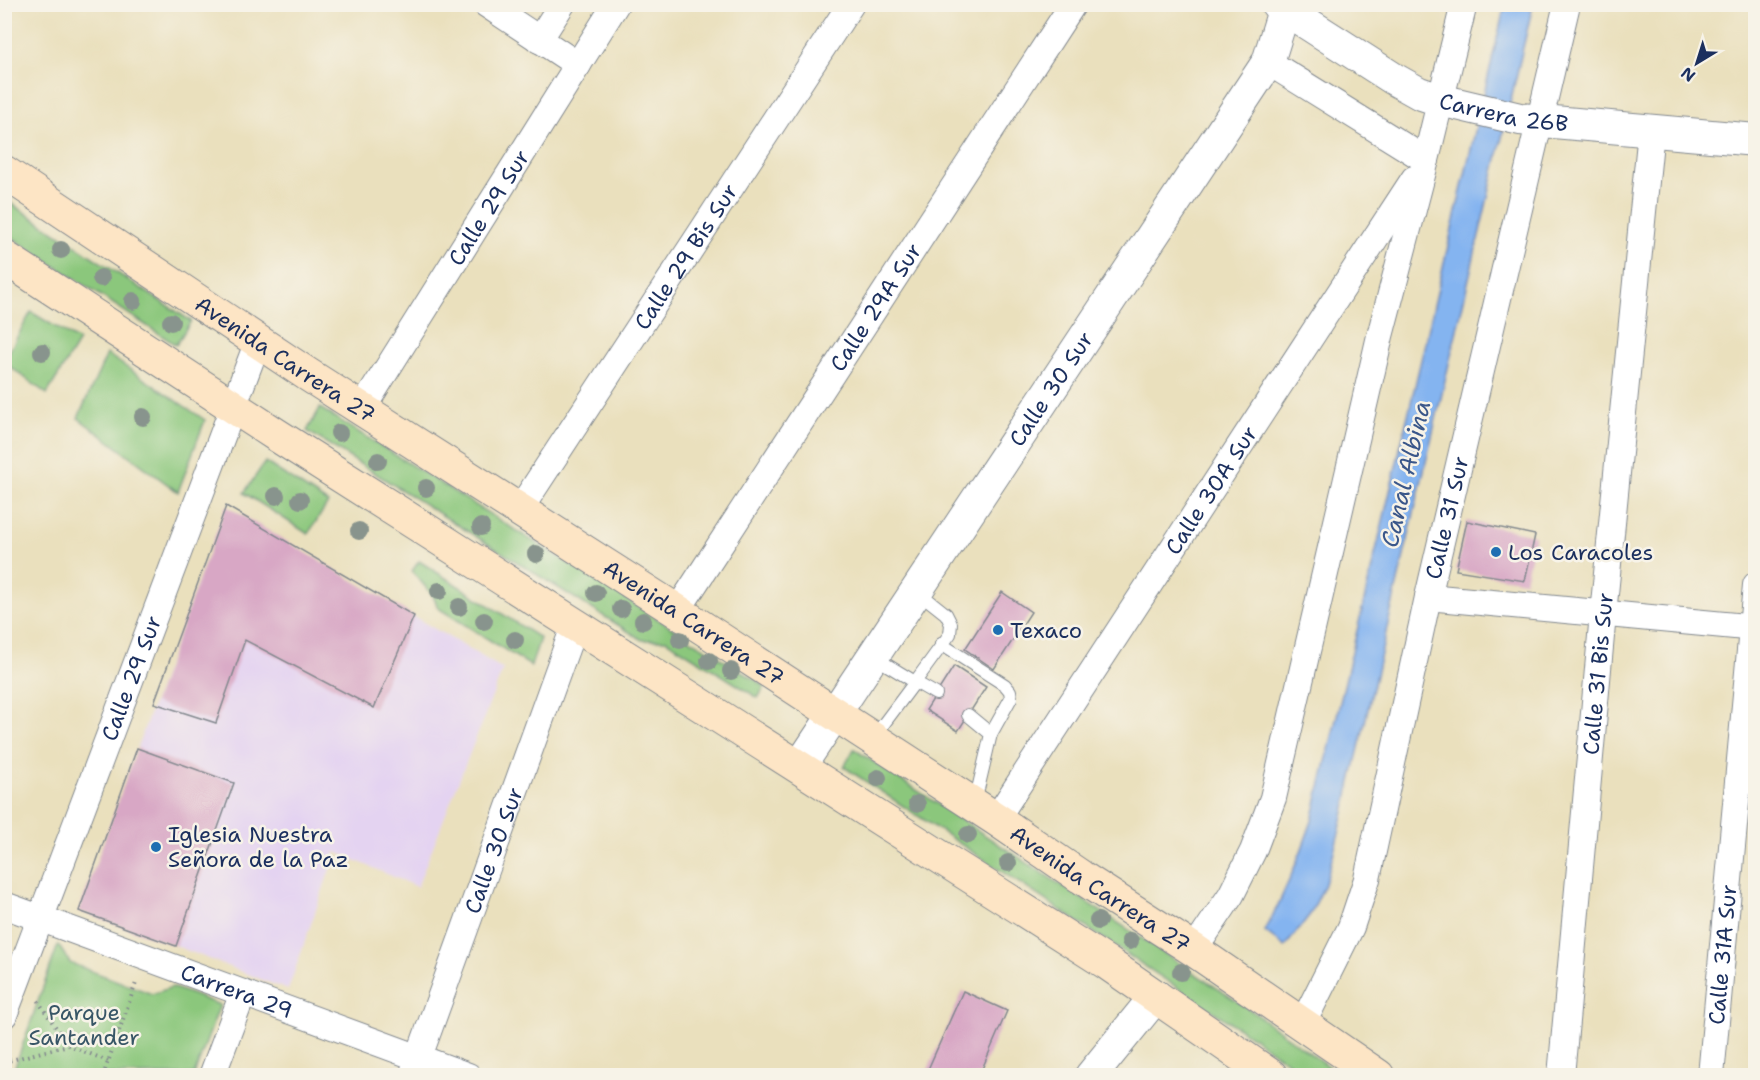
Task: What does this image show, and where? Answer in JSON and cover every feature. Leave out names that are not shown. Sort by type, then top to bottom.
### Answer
[{"type":"main road","name":"Avenida Carrera 27","points":[[4,172],[362,409],[873,738],[1194,950],[1378,1076]]},
{"type":"main road","points":[[4,257],[1107,963],[1156,996],[1250,1070]]},
{"type":"street","points":[[486,4],[578,65]]},
{"type":"street","points":[[539,40],[562,4]]},
{"type":"street","name":"Calle 29 Sur","points":[[362,409],[616,4]]},
{"type":"street","name":"Calle 29 Bis Sur","points":[[520,509],[851,4]]},
{"type":"street","name":"Calle 29A Sur","points":[[677,610],[1073,4]]},
{"type":"street","points":[[1194,950],[1231,895],[1253,851],[1273,798],[1380,336],[1426,160],[1455,104],[1464,4]]},
{"type":"street","name":"Calle 31 Sur","points":[[1303,1023],[1351,927],[1367,879],[1529,120],[1567,4]]},
{"type":"street","name":"Carrera 26B","points":[[1283,6],[1394,79],[1419,93],[1455,104],[1529,120],[1755,140]]},
{"type":"street","name":"Calle 30 Sur","points":[[800,766],[1268,62],[1283,6]]},
{"type":"street","points":[[1268,62],[1426,160]]},
{"type":"street","name":"Calle 31 Bis Sur","points":[[1561,1076],[1603,614],[1652,131]]},
{"type":"street","name":"Calle 30A Sur","points":[[985,813],[1426,160]]},
{"type":"street","name":"Calle 29 Sur","points":[[4,1015],[258,341]]},
{"type":"street","name":"Calle 31A Sur","points":[[1711,1076],[1754,628],[1755,585]]},
{"type":"street","points":[[1428,597],[1754,628]]},
{"type":"street","name":"Calle 30 Sur","points":[[416,1066],[575,624]]},
{"type":"street","name":"Carrera 29","points":[[4,905],[243,993],[416,1066],[468,1076]]},
{"type":"street","points":[[212,1076],[243,993]]},
{"type":"street","points":[[1090,1076],[1156,996]]},
{"type":"lane","points":[[873,738],[950,634],[951,624],[946,614],[917,591]]},
{"type":"lane","points":[[942,644],[1005,685],[1010,691],[1011,698],[991,734],[985,813]]},
{"type":"lane","points":[[873,656],[936,694]]},
{"type":"lane","points":[[968,715],[991,734]]},
{"type":"path","points":[[103,1076],[145,957]]},
{"type":"path","points":[[19,975],[68,1044],[108,1061]]},
{"type":"path","points":[[4,1062],[68,1044]]},
{"type":"shaded area","points":[[226,506],[503,669],[417,887],[336,852],[288,990],[176,946],[234,784],[137,748]]},
{"type":"green space","points":[[4,199],[191,321],[176,345],[5,233]]},
{"type":"green space","points":[[31,312],[79,341],[47,394],[5,363],[5,359]]},
{"type":"green space","points":[[107,354],[205,420],[178,492],[78,418]]},
{"type":"green space","points":[[320,408],[765,686],[758,698],[666,640],[642,640],[307,431]]},
{"type":"green space","points":[[265,462],[328,503],[308,534],[244,493]]},
{"type":"green space","points":[[419,561],[540,638],[531,666],[438,608],[433,596],[412,571]]},
{"type":"green space","points":[[854,749],[1252,1011],[1340,1075],[1306,1075],[844,767]]},
{"type":"green space","name":"Parque Santander","points":[[58,945],[70,963],[152,994],[172,987],[220,1005],[194,1075],[12,1075]]},
{"type":"water","name":"Canal Albina","points":[[1505,5],[1533,5],[1339,833],[1325,884],[1311,913],[1285,947],[1265,931],[1291,877],[1312,821]]},
{"type":"building","points":[[226,506],[414,616],[374,708],[245,640],[216,723],[154,703]]},
{"type":"building","name":"Los Caracoles","points":[[1467,521],[1535,535],[1525,581],[1456,570]]},
{"type":"building","name":"Texaco","points":[[1002,592],[1031,612],[994,669],[965,649]]},
{"type":"building","name":"Texaco","points":[[954,666],[986,687],[958,731],[926,710]]},
{"type":"building","name":"Iglesia Nuestra Señora de la Paz","points":[[137,748],[234,783],[176,946],[79,911]]},
{"type":"building","points":[[963,991],[1007,1011],[979,1076],[925,1076]]},
{"type":"place","name":"Los Caracoles","points":[[1496,552]]},
{"type":"place","name":"Texaco","points":[[998,630]]},
{"type":"place","name":"Iglesia Nuestra Señora de la Paz","points":[[156,847]]}]
